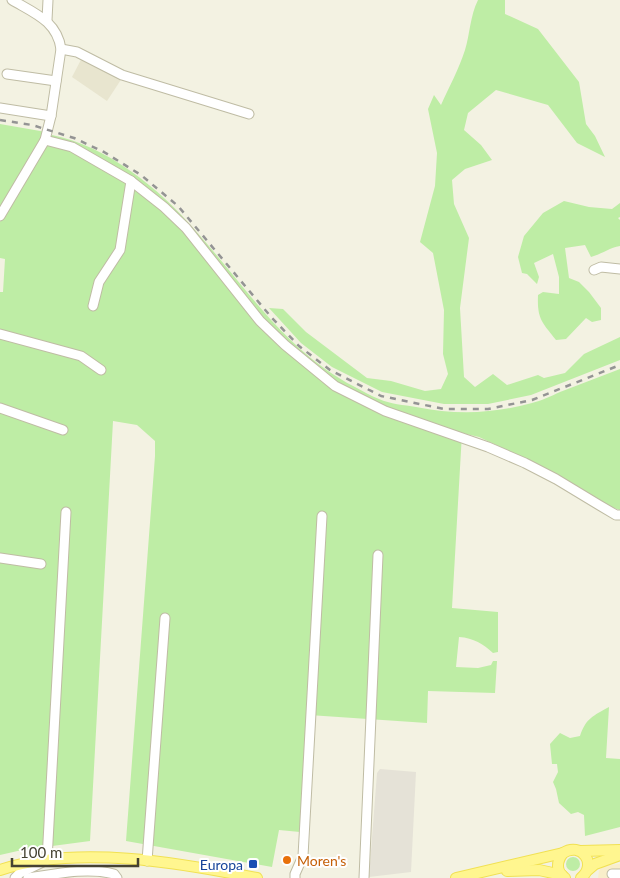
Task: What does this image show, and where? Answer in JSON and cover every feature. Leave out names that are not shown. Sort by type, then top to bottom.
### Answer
[{"type":"main road","points":[[461,878],[572,849],[581,851],[620,850]]},
{"type":"main road","points":[[581,851],[589,863],[585,875]]},
{"type":"main road","points":[[562,853],[557,864],[564,877]]},
{"type":"main road","points":[[585,875],[595,864],[620,855]]},
{"type":"main road","points":[[0,870],[47,860],[84,857],[147,861],[219,875],[257,878]]},
{"type":"main road","points":[[491,871],[539,870],[564,877]]},
{"type":"street","points":[[0,216],[45,140],[62,49],[60,40],[47,20],[12,0]]},
{"type":"street","points":[[47,20],[48,0]]},
{"type":"street","points":[[62,49],[77,52],[122,75],[249,114]]},
{"type":"street","points":[[7,74],[56,81]]},
{"type":"street","points":[[0,108],[51,116]]},
{"type":"street","points":[[45,140],[72,147],[131,181],[164,207],[186,228],[260,321],[285,345],[335,386],[385,410],[488,447],[525,463],[620,515]]},
{"type":"street","points":[[93,306],[98,282],[120,250],[131,181]]},
{"type":"street","points":[[594,270],[602,267],[620,269]]},
{"type":"street","points":[[0,334],[81,356],[101,370]]},
{"type":"street","points":[[0,408],[63,430]]},
{"type":"street","points":[[22,877],[47,860],[66,512]]},
{"type":"street","points":[[295,878],[303,856],[322,516]]},
{"type":"street","points":[[364,878],[378,555]]},
{"type":"street","points":[[0,558],[40,564]]},
{"type":"street","points":[[147,861],[165,618]]},
{"type":"street","points":[[22,877],[108,872],[114,874],[117,878]]},
{"type":"shaded area","points":[[85,52],[126,72],[107,101],[72,77]]},
{"type":"shaded area","points":[[380,769],[416,772],[411,872],[369,877],[377,773]]},
{"type":"shaded area","points":[[620,864],[620,878],[598,878],[602,866]]},
{"type":"green space","points":[[478,0],[505,0],[505,14],[538,29],[579,82],[586,124],[595,136],[605,157],[577,143],[548,105],[496,90],[468,113],[464,130],[481,145],[492,160],[465,169],[452,180],[454,204],[469,238],[460,308],[464,377],[475,387],[493,374],[507,385],[538,375],[544,378],[565,373],[584,354],[620,337],[620,360],[531,395],[488,404],[444,404],[382,392],[332,367],[301,343],[269,308],[283,309],[306,332],[367,378],[391,381],[425,391],[441,389],[448,374],[443,354],[444,310],[433,253],[420,242],[435,186],[437,153],[428,109],[434,95],[441,105],[454,78],[465,50],[473,12]]},
{"type":"green space","points":[[0,124],[46,132],[0,211]]},
{"type":"green space","points":[[52,135],[92,149],[112,159],[148,184],[181,214],[287,337],[330,372],[383,401],[431,410],[460,412],[503,409],[539,401],[620,369],[620,510],[602,504],[573,484],[541,466],[479,437],[462,433],[452,608],[498,612],[498,652],[493,653],[478,642],[459,637],[456,667],[478,668],[491,665],[493,661],[497,661],[495,693],[428,691],[427,723],[309,715],[300,832],[279,830],[272,867],[126,841],[155,441],[137,425],[113,421],[90,841],[22,850],[0,855],[0,292],[3,292],[5,259],[0,258],[0,222]]},
{"type":"green space","points":[[564,201],[589,207],[612,209],[620,203],[620,217],[618,218],[620,220],[620,246],[591,257],[585,245],[565,248],[569,278],[579,282],[589,292],[601,308],[601,320],[592,322],[586,318],[566,339],[556,340],[541,320],[538,310],[538,295],[543,292],[559,294],[559,277],[553,254],[534,263],[539,277],[537,284],[527,274],[522,273],[518,257],[524,236],[543,213]]},
{"type":"green space","points":[[609,707],[606,758],[620,759],[620,827],[585,836],[584,815],[578,812],[571,814],[559,803],[553,782],[558,772],[557,764],[552,764],[550,744],[560,733],[570,738],[580,736],[591,718]]},
{"type":"green space","points":[[570,857],[576,857],[580,864],[576,871],[570,871],[566,867],[566,861]]},
{"type":"railway","points":[[0,120],[32,125],[74,138],[104,152],[141,175],[178,206],[272,318],[299,346],[330,370],[381,396],[444,409],[488,409],[532,400],[620,365]]},
{"type":"place","name":"Moren's","points":[[287,860]]},
{"type":"place","name":"Europa","points":[[253,864]]}]
